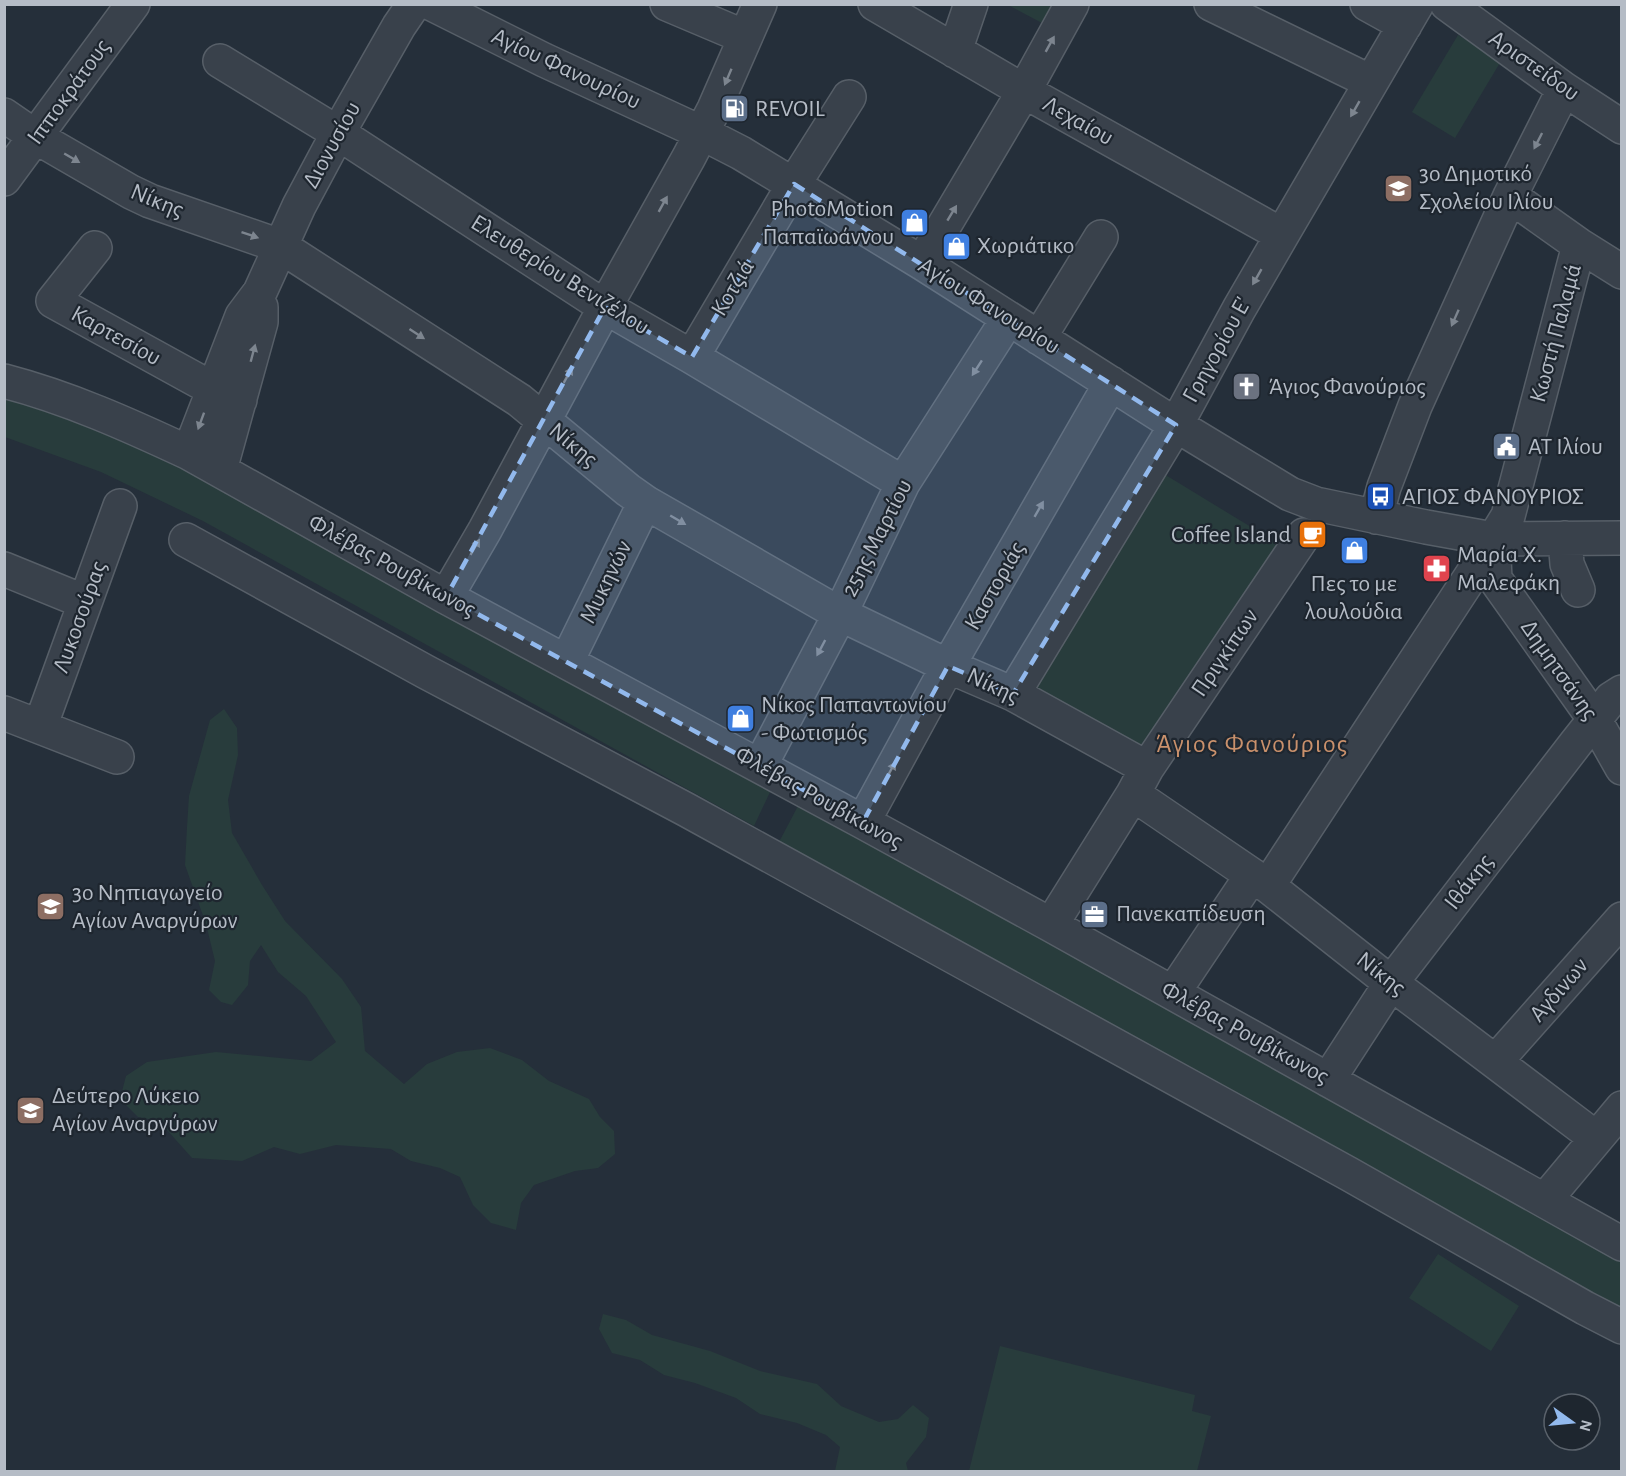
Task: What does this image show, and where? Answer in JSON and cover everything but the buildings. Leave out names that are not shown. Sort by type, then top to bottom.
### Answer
[{"type":"street","name":"Ιπποκράτους","points":[[4,179],[133,4]]},
{"type":"street","name":"Διονυσίου","points":[[220,470],[227,395],[242,316],[260,292],[299,206],[338,133],[414,4]]},
{"type":"street","name":"Αγίου Φανουρίου","points":[[432,4],[741,153],[922,263],[1176,425],[1290,494],[1316,504],[1493,538],[1622,537]]},
{"type":"street","points":[[668,4],[745,37]]},
{"type":"street","points":[[446,597],[702,133],[760,4]]},
{"type":"street","name":"Λεχαίου","points":[[875,4],[1024,91],[1282,235]]},
{"type":"street","points":[[955,51],[971,4]]},
{"type":"street","points":[[922,263],[1024,91],[1072,4]]},
{"type":"street","points":[[1211,4],[1371,82]]},
{"type":"street","points":[[1367,4],[1411,15]]},
{"type":"street","name":"Αριστείδου","points":[[1447,4],[1564,89],[1622,127]]},
{"type":"street","name":"Γρηγορίου Ε'","points":[[1013,694],[1176,425],[1239,309],[1411,15]]},
{"type":"street","name":"Ελευθερίου Βενιζέλου","points":[[220,61],[338,133],[605,307],[903,483]]},
{"type":"street","points":[[1376,517],[1384,487],[1415,406],[1510,196],[1564,89]]},
{"type":"street","name":"Κοτζιά","points":[[692,357],[794,184],[849,97]]},
{"type":"street","name":"Νίκης","points":[[4,115],[36,137],[130,192],[280,246],[519,400],[645,502],[840,614],[948,666],[1013,694],[1140,781],[1260,880],[1391,983],[1596,1138]]},
{"type":"street","points":[[1510,196],[1579,245],[1622,272]]},
{"type":"street","points":[[1039,338],[1101,237]]},
{"type":"street","name":"Κωστή Παλαμά","points":[[1173,993],[1260,880],[1473,573],[1508,516],[1579,245]]},
{"type":"street","name":"Καρτεσίου","points":[[95,248],[53,301],[227,395]]},
{"type":"street","name":"25ης Μαρτίου","points":[[760,766],[840,614],[903,483],[1008,319]]},
{"type":"street","name":"Φλέβας Ρουβίκωνος","points":[[4,381],[74,402],[189,453],[446,597],[1051,925],[1622,1244]]},
{"type":"street","name":"Καστοριάς","points":[[863,822],[948,666],[1112,383]]},
{"type":"street","name":"Διονυσίου","points":[[189,453],[227,395]]},
{"type":"street","name":"Μυκηνών","points":[[567,661],[645,502]]},
{"type":"street","name":"Λυκοσούρας","points":[[40,727],[120,506]]},
{"type":"street","name":"Πριγκίπων","points":[[1051,925],[1140,781],[1304,535]]},
{"type":"street","name":"Δημητσάνης","points":[[1493,538],[1495,579],[1595,720],[1622,768]]},
{"type":"street","points":[[1565,538],[1567,564],[1578,590]]},
{"type":"street","points":[[186,540],[426,672],[685,808],[1349,1174],[1622,1328]]},
{"type":"street","points":[[4,569],[86,602]]},
{"type":"street","name":"Ιθάκης","points":[[1328,1080],[1391,983],[1611,699],[1622,692]]},
{"type":"street","points":[[4,713],[117,757]]},
{"type":"street","name":"Αγδινων","points":[[1496,1061],[1622,919]]},
{"type":"street","points":[[1545,1200],[1622,1108]]},
{"type":"highlighted area","points":[[794,184],[1176,425],[1013,694],[948,666],[863,822],[446,597],[605,307],[692,357]]},
{"type":"green space","points":[[1008,5],[1052,5],[1042,23]]},
{"type":"green space","points":[[1458,35],[1501,61],[1455,138],[1412,112]]},
{"type":"green space","points":[[4,394],[126,440],[218,487],[771,790],[754,826],[203,521],[101,472],[5,437]]},
{"type":"green space","points":[[1164,474],[1287,549],[1149,753],[1034,689]]},
{"type":"green space","points":[[224,709],[237,728],[238,755],[228,800],[232,833],[285,921],[342,979],[361,1007],[365,1051],[404,1084],[427,1064],[457,1052],[490,1048],[522,1060],[549,1081],[589,1099],[600,1117],[614,1131],[615,1154],[598,1168],[575,1171],[534,1185],[521,1203],[516,1230],[491,1223],[473,1205],[460,1177],[440,1168],[411,1161],[391,1149],[336,1145],[300,1154],[274,1147],[242,1161],[192,1158],[159,1121],[138,1117],[120,1099],[126,1076],[147,1062],[216,1052],[311,1061],[336,1042],[306,996],[278,972],[261,945],[250,961],[248,985],[232,1005],[221,1002],[209,990],[215,961],[206,924],[185,865],[187,827],[189,796],[210,720]]},
{"type":"green space","points":[[798,806],[1621,1257],[1621,1321],[779,842]]},
{"type":"green space","points":[[1438,1254],[1519,1306],[1491,1351],[1409,1298]]},
{"type":"green space","points":[[603,1314],[626,1320],[652,1335],[710,1351],[760,1371],[817,1384],[841,1406],[879,1422],[898,1419],[913,1405],[929,1418],[926,1437],[906,1463],[908,1471],[835,1471],[840,1447],[826,1435],[797,1423],[760,1414],[736,1398],[695,1383],[664,1375],[640,1360],[612,1353],[599,1329]]},
{"type":"green space","points":[[1000,1346],[1195,1395],[1192,1411],[1211,1416],[1197,1471],[969,1471]]},
{"type":"place","name":"REVOIL","points":[[734,109]]},
{"type":"place","name":"3ο Δημοτικό Σχολείου Ιλίου","points":[[1398,188]]},
{"type":"place","name":"PhotoMotion Παπαϊωάννου","points":[[915,223]]},
{"type":"place","name":"Χωριάτικο","points":[[956,246]]},
{"type":"place","name":"Άγιος Φανούριος","points":[[1247,387]]},
{"type":"place","name":"ΑΤ Ιλίου","points":[[1507,447]]},
{"type":"place","name":"ΑΓΙΟΣ ΦΑΝΟΥΡΙΟΣ","points":[[1381,497]]},
{"type":"place","name":"Coffee Island","points":[[1312,535]]},
{"type":"place","name":"Πες το με λουλούδια","points":[[1354,551]]},
{"type":"place","name":"Μαρία Χ. Μαλεφάκη","points":[[1436,569]]},
{"type":"place","name":"Νίκος Παπαντωνίου - Φωτισμός","points":[[740,719]]},
{"type":"place","name":"3ο Νηπιαγωγείο Αγίων Αναργύρων","points":[[51,907]]},
{"type":"place","name":"Πανεκαπίδευση","points":[[1095,914]]},
{"type":"place","name":"Δεύτερο Λύκειο Αγίων Αναργύρων","points":[[31,1110]]},
{"type":"district","name":"Άγιος Φανούριος","points":[[1252,744]]}]
